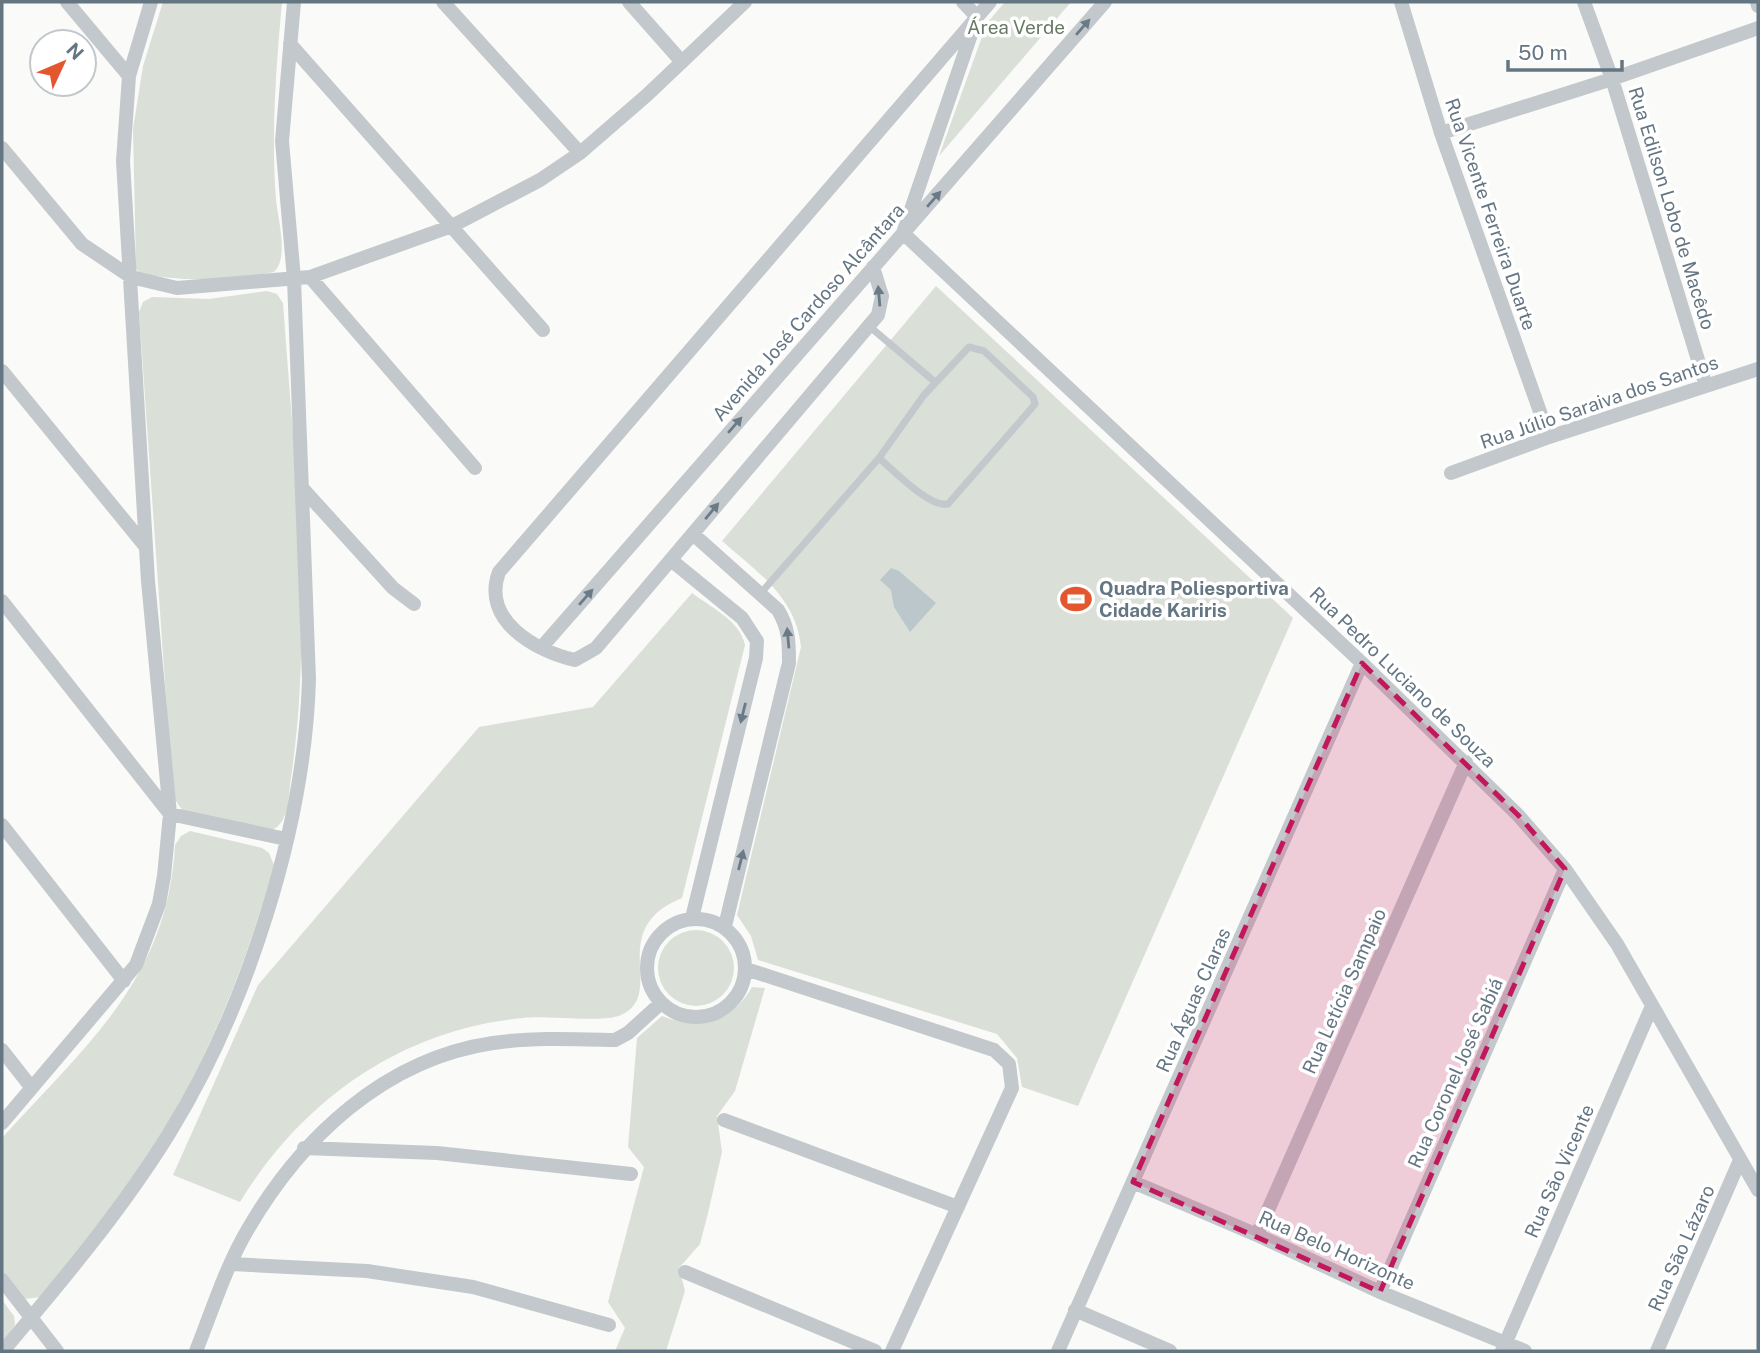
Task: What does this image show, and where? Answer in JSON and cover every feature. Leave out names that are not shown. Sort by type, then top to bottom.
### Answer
[{"type":"street","points":[[67,2],[129,76]]},
{"type":"street","points":[[2,1123],[124,981],[146,945],[159,904],[170,814],[146,547],[123,161],[129,76],[151,2]]},
{"type":"street","points":[[3,1351],[123,1203],[193,1093],[242,983],[265,916],[286,839],[309,710],[294,279],[282,141],[294,2]]},
{"type":"street","points":[[443,2],[580,153]]},
{"type":"street","points":[[629,2],[682,62]]},
{"type":"street","points":[[2,148],[82,244],[131,278],[177,288],[310,277],[452,226],[530,186],[580,153],[745,2]]},
{"type":"street","points":[[963,2],[977,17]]},
{"type":"street","points":[[873,267],[882,296],[878,315],[596,648],[575,660],[521,638],[505,620],[495,600],[494,586],[499,572],[990,2]]},
{"type":"street","name":"Avenida José Cardoso Alcântara","points":[[541,648],[1105,2]]},
{"type":"street","name":"Rua Vicente Ferreira Duarte","points":[[1401,2],[1441,133],[1549,437]]},
{"type":"street","name":"Rua Edilson Lobo de Macêdo","points":[[1584,2],[1612,79],[1706,386]]},
{"type":"street","points":[[903,233],[977,17]]},
{"type":"street","points":[[1441,133],[1612,79],[1758,28]]},
{"type":"street","points":[[290,44],[543,330]]},
{"type":"street","name":"Rua Pedro Luciano de Souza","points":[[903,233],[1363,663],[1518,815],[1565,869],[1617,944],[1758,1190]]},
{"type":"street","points":[[310,277],[475,468]]},
{"type":"street","name":"Rua Júlio Saraiva dos Santos","points":[[1451,472],[1758,369]]},
{"type":"street","points":[[2,371],[146,547]]},
{"type":"street","points":[[303,489],[393,588],[414,604]]},
{"type":"street","points":[[693,534],[761,593],[786,624],[789,663],[724,926]]},
{"type":"street","points":[[671,560],[742,618],[757,641],[757,658],[692,918]]},
{"type":"street","points":[[2,601],[170,814],[286,839]]},
{"type":"street","name":"Rua Águas Claras","points":[[1058,1351],[1363,663]]},
{"type":"street","name":"Rua Letícia Sampaio","points":[[1257,1235],[1466,762]]},
{"type":"street","points":[[2,825],[124,981]]},
{"type":"street","name":"Rua Coronel José Sabiá","points":[[1380,1292],[1565,869]]},
{"type":"street","points":[[692,918],[724,926],[743,953],[746,969],[743,986],[734,1000],[713,1014],[689,1017],[674,1012],[661,1003],[651,990],[646,974],[652,943],[662,930],[676,922],[692,918]]},
{"type":"street","points":[[746,969],[946,1034],[1002,1056],[1012,1074],[1012,1087],[892,1351]]},
{"type":"street","points":[[196,1351],[246,1231],[304,1148],[338,1116],[380,1085],[425,1061],[489,1043],[519,1040],[615,1040],[628,1033],[661,1003]]},
{"type":"street","name":"Rua São Vicente","points":[[1504,1347],[1652,1006]]},
{"type":"street","points":[[2,1050],[32,1087]]},
{"type":"street","points":[[724,1120],[958,1207]]},
{"type":"street","points":[[304,1148],[437,1153],[631,1174]]},
{"type":"street","name":"Rua São Lázaro","points":[[1657,1351],[1740,1160]]},
{"type":"street","name":"Rua Belo Horizonte","points":[[1133,1182],[1504,1347],[1525,1351]]},
{"type":"street","points":[[232,1264],[367,1271],[473,1287],[609,1325]]},
{"type":"street","points":[[685,1272],[874,1351]]},
{"type":"street","points":[[2,1280],[57,1351]]},
{"type":"street","points":[[1075,1310],[1170,1351]]},
{"type":"lane","points":[[869,326],[935,382]]},
{"type":"lane","points":[[761,593],[879,458],[935,382],[969,347],[976,347],[1013,376],[1033,397],[1035,404],[948,504],[941,505],[929,500],[879,458]]},
{"type":"highlighted area","points":[[1362,663],[1518,815],[1565,869],[1380,1292],[1133,1182]]},
{"type":"green space","points":[[163,2],[282,2],[274,150],[282,248],[281,258],[274,272],[240,277],[190,279],[139,273],[136,268],[133,129],[143,66]]},
{"type":"green space","name":"Área Verde","points":[[1005,2],[1071,2],[939,156],[987,23]]},
{"type":"green space","points":[[936,286],[1293,618],[1078,1106],[1022,1087],[1017,1058],[997,1034],[758,960],[751,936],[737,915],[801,647],[798,629],[783,600],[761,575],[722,541]]},
{"type":"green space","points":[[267,291],[277,294],[283,303],[300,541],[301,600],[298,719],[288,800],[282,821],[272,830],[183,811],[173,797],[139,312],[143,302],[152,297],[209,299]]},
{"type":"green space","points":[[692,593],[731,621],[745,645],[682,898],[659,911],[646,926],[641,943],[640,991],[635,1004],[615,1017],[523,1018],[479,1025],[436,1037],[397,1054],[359,1076],[325,1102],[293,1132],[265,1165],[240,1202],[173,1175],[258,985],[479,727],[593,707]]},
{"type":"green space","points":[[190,831],[262,848],[269,853],[274,865],[245,956],[209,1045],[139,1171],[103,1221],[41,1297],[25,1299],[2,1273],[2,1138],[92,1040],[139,972],[157,934],[169,892],[175,845],[181,836]]},
{"type":"green space","points":[[696,930],[711,933],[723,941],[731,953],[734,968],[731,983],[723,995],[711,1003],[696,1006],[681,1003],[669,995],[661,983],[658,968],[661,953],[669,941],[681,933]]},
{"type":"green space","points":[[752,987],[765,988],[735,1091],[717,1116],[722,1152],[700,1244],[679,1268],[685,1291],[666,1351],[615,1351],[625,1328],[608,1302],[644,1167],[628,1147],[637,1038],[662,1016],[689,1023],[713,1020],[725,1015],[744,999]]},
{"type":"green space","points":[[2,1300],[14,1316],[15,1325],[2,1344]]},
{"type":"shaded area","points":[[891,568],[899,571],[936,603],[910,632],[894,607],[891,590],[880,580]]},
{"type":"place","name":"Quadra Poliesportiva Cidade Kariris","points":[[1076,599]]}]
